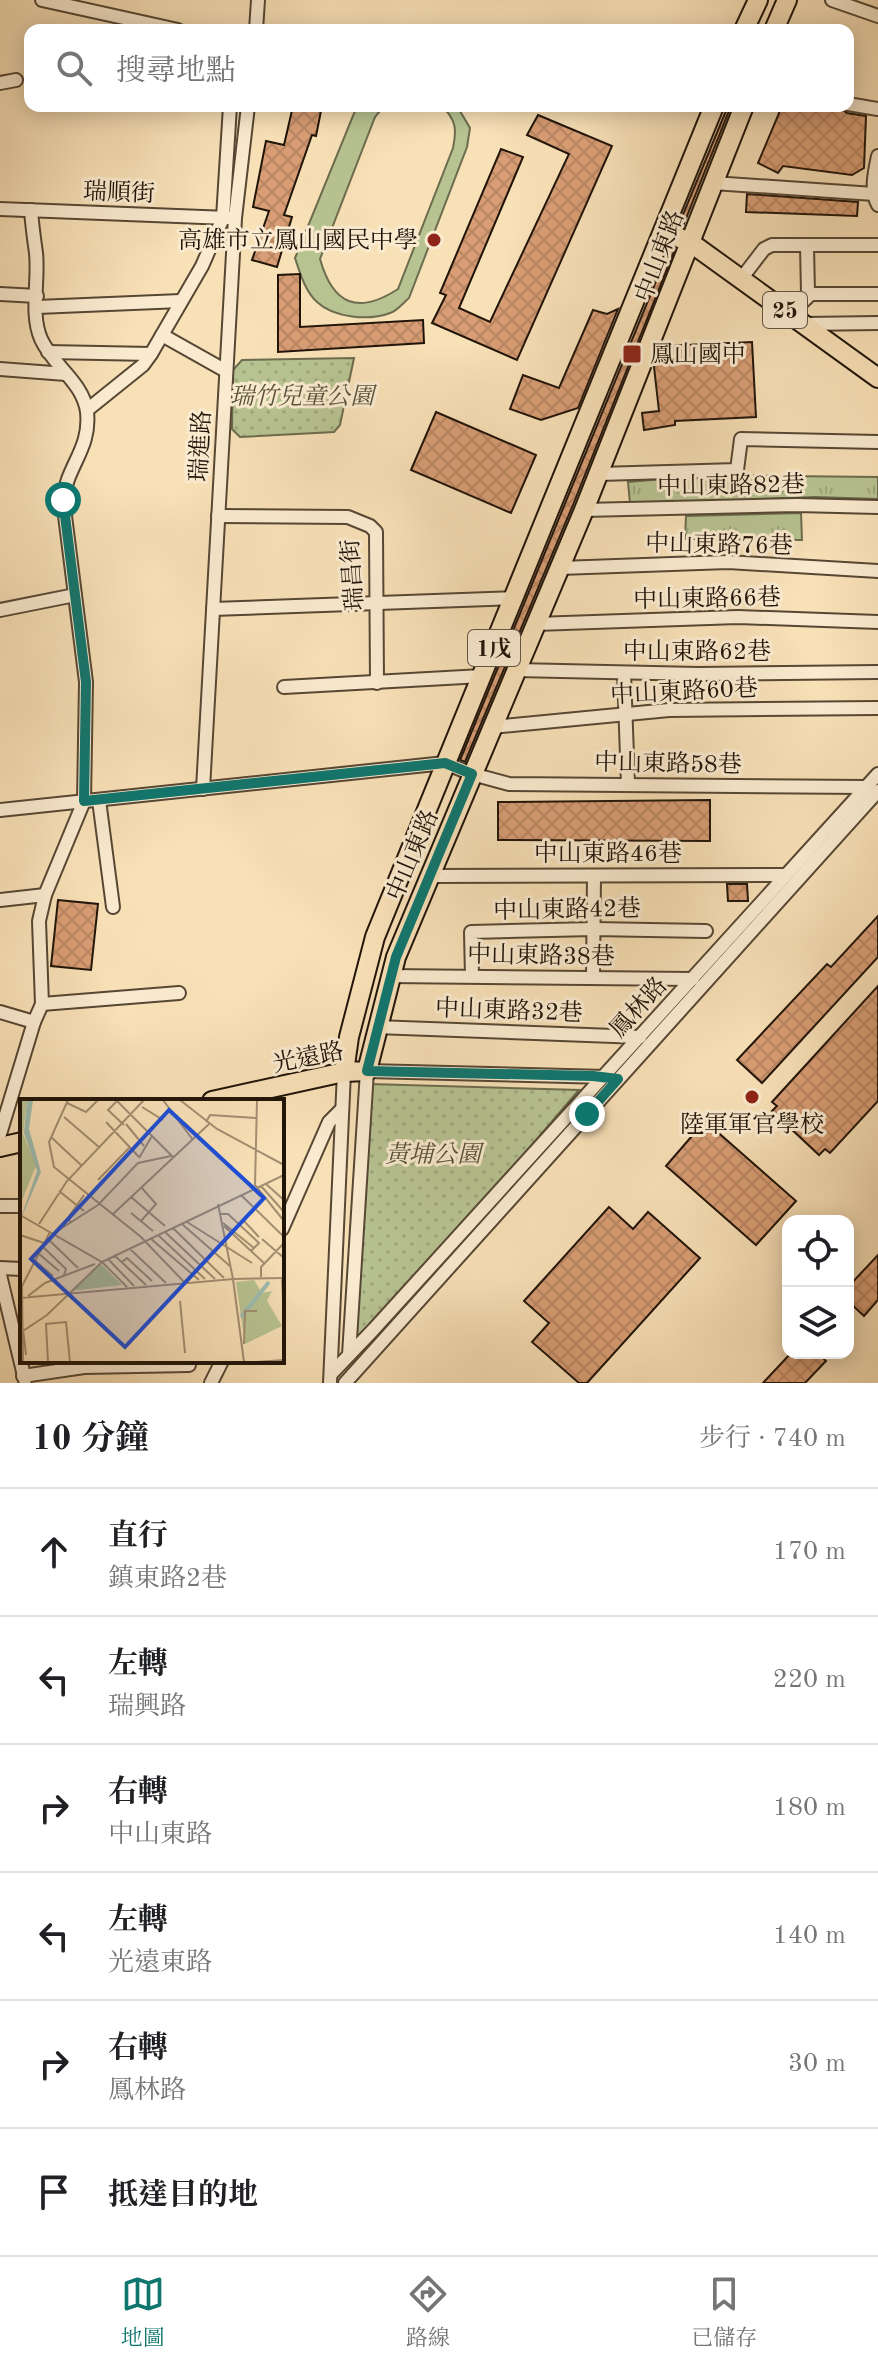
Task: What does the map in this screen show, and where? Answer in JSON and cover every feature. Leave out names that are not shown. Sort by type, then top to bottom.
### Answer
[{"type":"main road","points":[[747,24],[758,0]]},
{"type":"main road","points":[[777,24],[787,0]]},
{"type":"main road","name":"中山東路","points":[[344,1072],[349,1037],[375,937],[712,112]]},
{"type":"main road","name":"中山東路","points":[[367,1071],[389,976],[599,474],[742,112]]},
{"type":"main road","name":"25","points":[[664,231],[691,243],[878,378]]},
{"type":"main road","name":"光遠路","points":[[221,1099],[344,1072],[367,1071]]},
{"type":"main road","points":[[0,1147],[20,1142]]},
{"type":"street","points":[[42,0],[151,24]]},
{"type":"street","points":[[256,24],[258,0]]},
{"type":"street","points":[[832,0],[878,16]]},
{"type":"street","points":[[0,83],[16,80]]},
{"type":"street","points":[[854,105],[878,109]]},
{"type":"street","points":[[87,410],[143,365],[229,218],[230,112]]},
{"type":"street","name":"瑞進路","points":[[203,789],[226,371],[229,218],[247,112]]},
{"type":"street","points":[[713,183],[876,199],[874,174],[878,156]]},
{"type":"street","name":"瑞順街","points":[[0,209],[229,218]]},
{"type":"street","points":[[0,1134],[42,1004],[39,921],[45,895],[84,801],[86,682],[63,500],[69,472],[85,445],[87,410],[81,393],[48,352],[37,326],[31,210]]},
{"type":"street","points":[[807,245],[808,294],[796,319],[878,323]]},
{"type":"street","points":[[741,279],[768,246],[878,245]]},
{"type":"street","points":[[0,294],[37,301],[181,301]]},
{"type":"street","points":[[808,294],[878,294]]},
{"type":"street","points":[[162,335],[226,371]]},
{"type":"street","points":[[48,352],[151,354]]},
{"type":"street","points":[[0,369],[66,374]]},
{"type":"street","points":[[599,474],[737,470],[741,439],[878,442]]},
{"type":"street","name":"中山東路82巷","points":[[584,510],[797,505],[878,507]]},
{"type":"street","name":"瑞昌街","points":[[218,516],[348,517],[370,526],[376,532],[377,683]]},
{"type":"street","name":"中山東路76巷","points":[[560,568],[728,562],[878,571]]},
{"type":"street","points":[[0,610],[75,595]]},
{"type":"street","points":[[213,609],[514,598]]},
{"type":"street","name":"中山東路66巷","points":[[536,624],[738,617],[878,622]]},
{"type":"street","name":"中山東路62巷","points":[[516,670],[624,673],[878,672]]},
{"type":"street","points":[[624,673],[628,784]]},
{"type":"street","points":[[284,687],[482,676]]},
{"type":"street","name":"中山東路60巷","points":[[492,727],[669,710],[878,708]]},
{"type":"street","points":[[0,810],[445,763]]},
{"type":"street","name":"中山東路58巷","points":[[445,763],[509,784],[872,789]]},
{"type":"street","name":"鳳林路","points":[[347,1382],[872,789],[878,774]]},
{"type":"street","name":"鳳林路","points":[[330,1378],[786,875],[872,789]]},
{"type":"street","points":[[99,800],[113,907]]},
{"type":"street","name":"中山東路46巷","points":[[430,876],[786,875]]},
{"type":"street","points":[[593,977],[594,876]]},
{"type":"street","points":[[0,900],[45,895]]},
{"type":"street","name":"中山東路42巷","points":[[472,976],[471,932],[593,929],[706,931]]},
{"type":"street","name":"中山東路38巷","points":[[389,976],[693,979]]},
{"type":"street","points":[[42,1004],[179,993]]},
{"type":"street","points":[[0,1012],[34,1022]]},
{"type":"street","name":"中山東路32巷","points":[[376,1027],[640,1037]]},
{"type":"street","points":[[367,1071],[604,1076],[618,1079]]},
{"type":"street","name":"中山東路","points":[[347,1382],[367,1071]]},
{"type":"street","name":"中山東路","points":[[330,1378],[344,1072]]},
{"type":"street","points":[[284,1224],[329,1122],[342,1109]]},
{"type":"street","points":[[0,1268],[20,1269]]},
{"type":"street","points":[[0,1275],[24,1379],[84,1367],[189,1365]]},
{"type":"street","points":[[8,1316],[20,1316]]},
{"type":"street","points":[[211,1383],[221,1363]]},
{"type":"green space","points":[[355,112],[379,112],[320,259],[332,287],[349,301],[371,302],[398,289],[453,148],[454,125],[447,112],[461,112],[470,128],[467,147],[409,298],[398,308],[372,317],[333,312],[313,298],[295,258]]},
{"type":"green space","name":"瑞竹兒童公園","points":[[354,358],[340,425],[334,432],[240,437],[232,429],[233,370],[242,360]]},
{"type":"green space","points":[[709,475],[878,477],[878,499],[815,497],[630,504],[628,482]]},
{"type":"green space","points":[[801,513],[802,540],[685,539],[686,516]]},
{"type":"green space","name":"黃埔公園","points":[[370,1084],[579,1090],[374,1329],[349,1354]]},
{"type":"building","points":[[292,112],[321,112],[316,136],[312,135],[284,215],[292,217],[277,267],[252,260],[269,211],[253,207],[266,141],[284,145]]},
{"type":"building","points":[[726,112],[729,112],[683,226],[679,224]]},
{"type":"building","points":[[779,112],[846,112],[866,116],[864,168],[852,175],[783,166],[778,173],[758,163]]},
{"type":"building","points":[[538,115],[612,146],[517,360],[432,323],[446,295],[440,293],[501,149],[523,157],[459,308],[490,322],[569,154],[527,135]]},
{"type":"building","points":[[747,194],[858,202],[857,216],[746,212]]},
{"type":"building","points":[[670,247],[675,249],[573,505],[465,762],[460,760]]},
{"type":"building","points":[[300,274],[300,327],[423,320],[424,343],[278,352],[278,275]]},
{"type":"building","points":[[618,309],[578,408],[541,420],[510,409],[523,375],[559,388],[593,310],[607,314]]},
{"type":"building","points":[[752,342],[756,417],[675,421],[675,425],[644,430],[642,413],[659,411],[654,367],[662,346]]},
{"type":"building","points":[[436,412],[536,455],[511,513],[411,470]]},
{"type":"building","points":[[710,800],[710,841],[498,840],[498,802]]},
{"type":"building","points":[[727,884],[747,884],[748,901],[728,901]]},
{"type":"building","points":[[58,900],[98,904],[91,970],[51,966]]},
{"type":"building","points":[[878,916],[878,957],[762,1083],[737,1060],[827,964],[831,967]]},
{"type":"building","points":[[878,986],[878,1101],[830,1153],[825,1149],[819,1155],[772,1111],[777,1106],[772,1102]]},
{"type":"building","points":[[705,1121],[796,1201],[756,1245],[666,1166]]},
{"type":"building","points":[[609,1207],[633,1229],[648,1212],[700,1258],[587,1383],[579,1383],[532,1342],[549,1323],[524,1301]]},
{"type":"building","points":[[878,1255],[878,1300],[864,1316],[854,1307],[854,1281]]},
{"type":"building","points":[[785,1359],[826,1361],[805,1383],[763,1383]]},
{"type":"place","name":"高雄市立鳳山國民中學","points":[[434,240]]},
{"type":"place","name":"鳳山國中","points":[[632,354]]},
{"type":"place","name":"陸軍軍官學校","points":[[752,1097]]},
{"type":"route","points":[[63,500],[86,682],[84,801],[445,763],[472,774],[389,976],[367,1071],[604,1076],[618,1079],[587,1114]]}]
